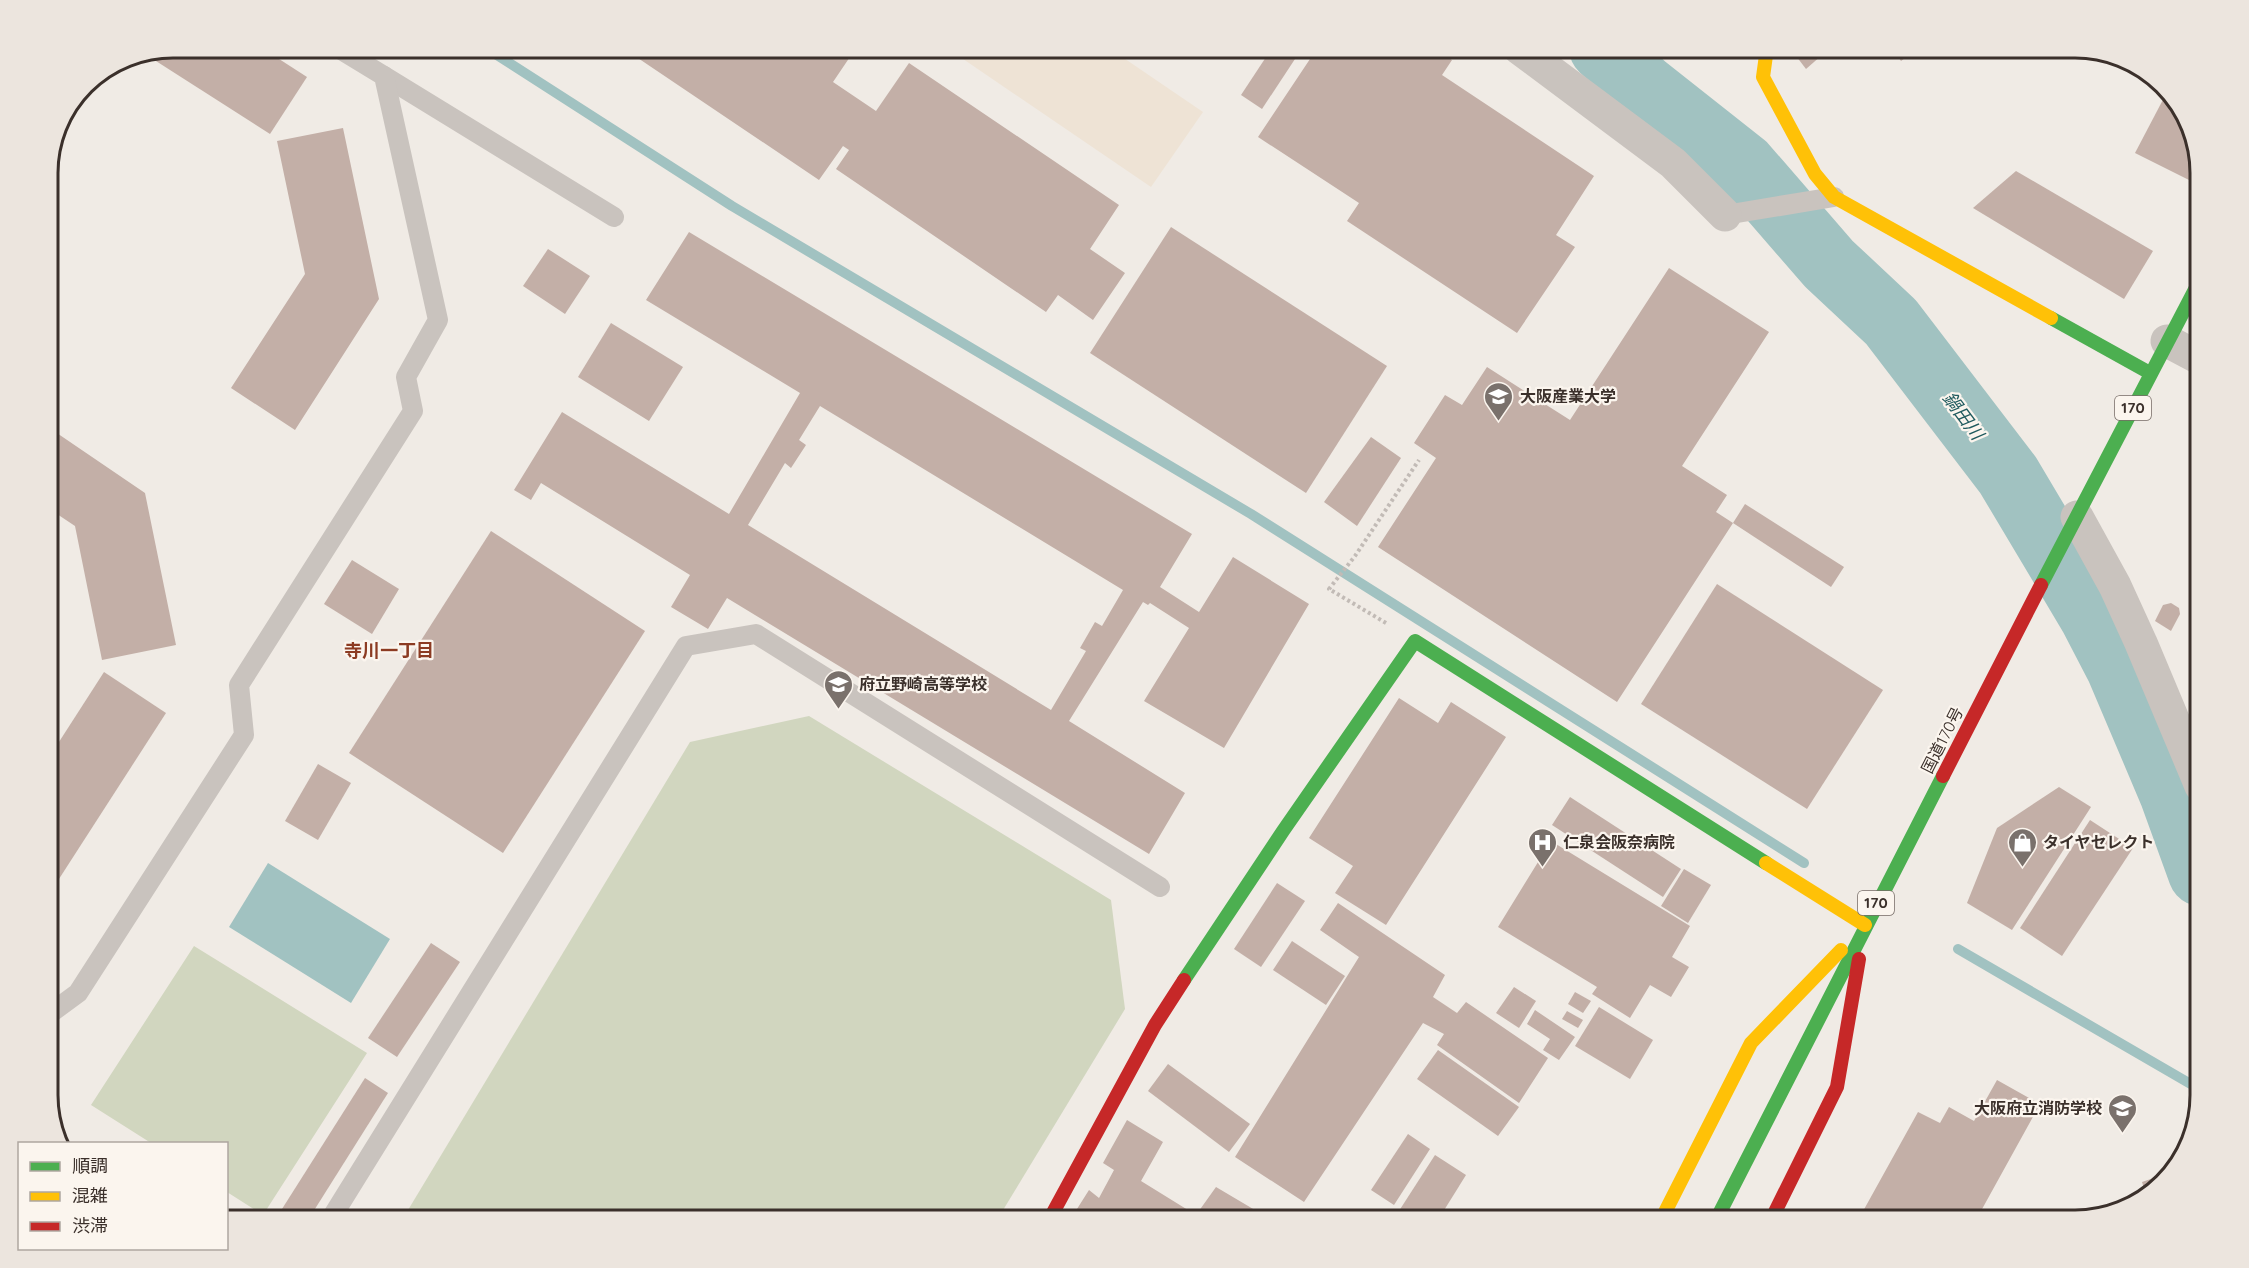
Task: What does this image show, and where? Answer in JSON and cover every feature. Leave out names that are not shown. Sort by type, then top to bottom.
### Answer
[{"type":"main road","points":[[1766,58],[1763,77],[1815,174],[1834,197],[2150,373]]},
{"type":"main road","name":"国道170号","points":[[1721,1210],[1865,925],[2190,298]]},
{"type":"main road","points":[[1054,1210],[1155,1025],[1283,831],[1415,641],[1865,925]]},
{"type":"main road","name":"170","points":[[1666,1210],[1752,1043],[1865,925]]},
{"type":"main road","name":"170","points":[[1776,1210],[1837,1087],[1865,925]]},
{"type":"street","points":[[1532,58],[1673,163],[1733,214]]},
{"type":"street","points":[[2167,341],[2190,353]]},
{"type":"street","points":[[2071,527],[2115,586],[2190,760]]},
{"type":"lane","points":[[354,58],[614,217]]},
{"type":"lane","points":[[59,1007],[78,993],[244,735],[239,685],[412,411],[405,377],[438,320],[384,76]]},
{"type":"lane","points":[[1733,214],[1834,197]]},
{"type":"lane","points":[[336,1210],[686,646],[756,634],[1160,886]]},
{"type":"path","points":[[1415,641],[1329,589],[1419,460]]},
{"type":"green space","points":[[809,716],[1111,900],[1125,1009],[1003,1210],[408,1210],[690,742]]},
{"type":"green space","points":[[194,946],[367,1053],[266,1210],[255,1210],[228,1193],[228,1142],[149,1142],[91,1105]]},
{"type":"shaded area","points":[[962,58],[1124,58],[1203,112],[1151,187]]},
{"type":"water","points":[[268,863],[390,939],[351,1003],[229,927]]},
{"type":"building","points":[[278,58],[307,77],[270,134],[154,60]]},
{"type":"building","points":[[638,58],[849,58],[833,82],[876,111],[909,63],[1119,205],[1090,249],[1125,273],[1093,320],[1058,295],[1046,312],[836,169],[849,150],[843,146],[819,180]]},
{"type":"building","points":[[1265,58],[1295,59],[1262,109],[1241,95]]},
{"type":"building","points":[[1449,58],[1452,60],[1442,75],[1594,176],[1556,235],[1575,247],[1517,333],[1347,221],[1359,203],[1258,137],[1310,59]]},
{"type":"building","points":[[1798,58],[1819,58],[1806,69]]},
{"type":"building","points":[[2163,99],[2179,123],[2184,137],[2188,151],[2190,180],[2135,153]]},
{"type":"building","points":[[343,128],[379,299],[295,430],[231,388],[305,274],[277,141]]},
{"type":"building","points":[[2016,171],[2153,251],[2124,299],[1973,208]]},
{"type":"building","points":[[1171,227],[1387,366],[1306,493],[1090,353]]},
{"type":"building","points":[[689,232],[1192,534],[1160,587],[1199,612],[1233,557],[1309,604],[1224,748],[1144,701],[1189,628],[1150,603],[1148,605],[1143,602],[1069,721],[1185,793],[1149,854],[727,598],[708,629],[671,607],[690,575],[541,483],[531,500],[514,490],[562,412],[729,514],[800,393],[646,300]],"holes":[[[820,406],[1123,590],[1102,626],[1095,622],[1080,648],[1086,651],[1051,710],[748,525],[785,463],[791,468],[806,445],[799,440]]]},
{"type":"building","points":[[548,249],[590,276],[565,314],[523,286]]},
{"type":"building","points":[[1669,268],[1769,332],[1682,466],[1727,495],[1716,512],[1733,523],[1617,702],[1378,547],[1436,458],[1414,443],[1445,395],[1462,405],[1487,367],[1570,420]]},
{"type":"building","points":[[611,323],[683,367],[649,421],[578,377]]},
{"type":"building","points":[[59,434],[145,493],[176,645],[102,660],[75,526],[59,515]]},
{"type":"building","points":[[1371,437],[1401,458],[1357,526],[1324,502]]},
{"type":"building","points":[[1745,504],[1844,567],[1831,587],[1733,523]]},
{"type":"building","points":[[491,531],[645,631],[503,853],[349,753]]},
{"type":"building","points":[[352,560],[399,589],[372,634],[324,604]]},
{"type":"building","points":[[1717,584],[1883,690],[1807,809],[1641,704]]},
{"type":"building","points":[[2171,603],[2179,608],[2180,614],[2171,631],[2155,621],[2163,605]]},
{"type":"building","points":[[104,672],[166,713],[59,879],[59,742]]},
{"type":"building","points":[[1399,698],[1438,723],[1451,702],[1506,737],[1386,925],[1335,893],[1353,866],[1309,838]]},
{"type":"building","points":[[318,764],[351,783],[318,840],[285,821]]},
{"type":"building","points":[[2059,787],[2091,807],[2012,930],[1967,903],[1997,828]]},
{"type":"building","points":[[1570,797],[1681,869],[1663,897],[1552,825]]},
{"type":"building","points":[[2090,820],[2133,848],[2062,956],[2020,928]]},
{"type":"building","points":[[1551,841],[1690,926],[1672,957],[1689,967],[1671,997],[1650,985],[1630,1018],[1592,994],[1597,987],[1498,927]]},
{"type":"building","points":[[1684,869],[1711,885],[1688,923],[1661,906]]},
{"type":"building","points":[[1277,883],[1305,901],[1261,967],[1234,949]]},
{"type":"building","points":[[1338,903],[1445,975],[1433,997],[1457,1013],[1466,1002],[1548,1058],[1519,1103],[1437,1045],[1444,1034],[1423,1023],[1304,1202],[1235,1157],[1359,957],[1320,930]]},
{"type":"building","points":[[1292,941],[1345,976],[1326,1005],[1273,970]]},
{"type":"building","points":[[431,943],[460,962],[397,1057],[368,1038]]},
{"type":"building","points":[[1514,987],[1536,1001],[1519,1028],[1496,1013]]},
{"type":"building","points":[[1575,992],[1591,1001],[1583,1013],[1568,1004]]},
{"type":"building","points":[[1599,1007],[1653,1040],[1630,1079],[1575,1046]]},
{"type":"building","points":[[1535,1010],[1575,1037],[1559,1060],[1543,1050],[1550,1039],[1527,1024]]},
{"type":"building","points":[[1567,1011],[1583,1020],[1578,1028],[1562,1019]]},
{"type":"building","points":[[1438,1050],[1519,1107],[1498,1136],[1417,1079]]},
{"type":"building","points":[[1168,1064],[1250,1124],[1229,1152],[1148,1091]]},
{"type":"building","points":[[365,1078],[388,1093],[314,1210],[281,1210]]},
{"type":"building","points":[[1997,1080],[2040,1104],[1982,1210],[1864,1210],[1918,1112],[1940,1123],[1949,1107],[1974,1121]]},
{"type":"building","points":[[1127,1120],[1163,1142],[1141,1181],[1188,1210],[1076,1210],[1089,1190],[1099,1198],[1114,1170],[1103,1163]]},
{"type":"building","points":[[1408,1134],[1430,1149],[1394,1205],[1371,1190]]},
{"type":"building","points":[[1435,1155],[1466,1175],[1444,1210],[1400,1210]]},
{"type":"building","points":[[2155,1177],[2144,1187],[2142,1182]]},
{"type":"building","points":[[1216,1187],[1255,1210],[1200,1210]]},
{"type":"waterway","points":[[502,58],[732,206],[1251,514],[1804,863]]},
{"type":"waterway","name":"鍋田川","points":[[1613,58],[1644,87],[1744,166],[1829,264],[1891,322],[2008,475],[2092,616],[2119,668],[2172,793],[2190,843]]},
{"type":"waterway","points":[[1958,949],[2190,1084]]},
{"type":"traffic: fast","points":[[2041,585],[2190,299]]},
{"type":"traffic: fast","points":[[2051,318],[2150,373]]},
{"type":"traffic: fast","points":[[1184,980],[1283,831],[1415,641],[1766,863]]},
{"type":"traffic: fast","points":[[1721,1210],[1943,776]]},
{"type":"traffic: slow","points":[[1766,58],[1763,77],[1815,174],[1834,197],[2051,318]]},
{"type":"traffic: slow","points":[[1766,863],[1865,925]]},
{"type":"traffic: slow","points":[[1666,1210],[1751,1043],[1841,950]]},
{"type":"traffic: jam","points":[[1943,776],[2041,585]]},
{"type":"traffic: jam","points":[[1776,1210],[1837,1087],[1859,959]]},
{"type":"traffic: jam","points":[[1054,1210],[1155,1025],[1184,980]]},
{"type":"place","name":"大阪産業大学","points":[[1499,422]]},
{"type":"place","name":"府立野崎高等学校","points":[[838,710]]},
{"type":"place","name":"仁泉会阪奈病院","points":[[1542,868]]},
{"type":"place","name":"タイヤセレクト","points":[[2022,868]]},
{"type":"place","name":"大阪府立消防学校","points":[[2123,1134]]},
{"type":"district","name":"寺川一丁目","points":[[389,651]]}]
